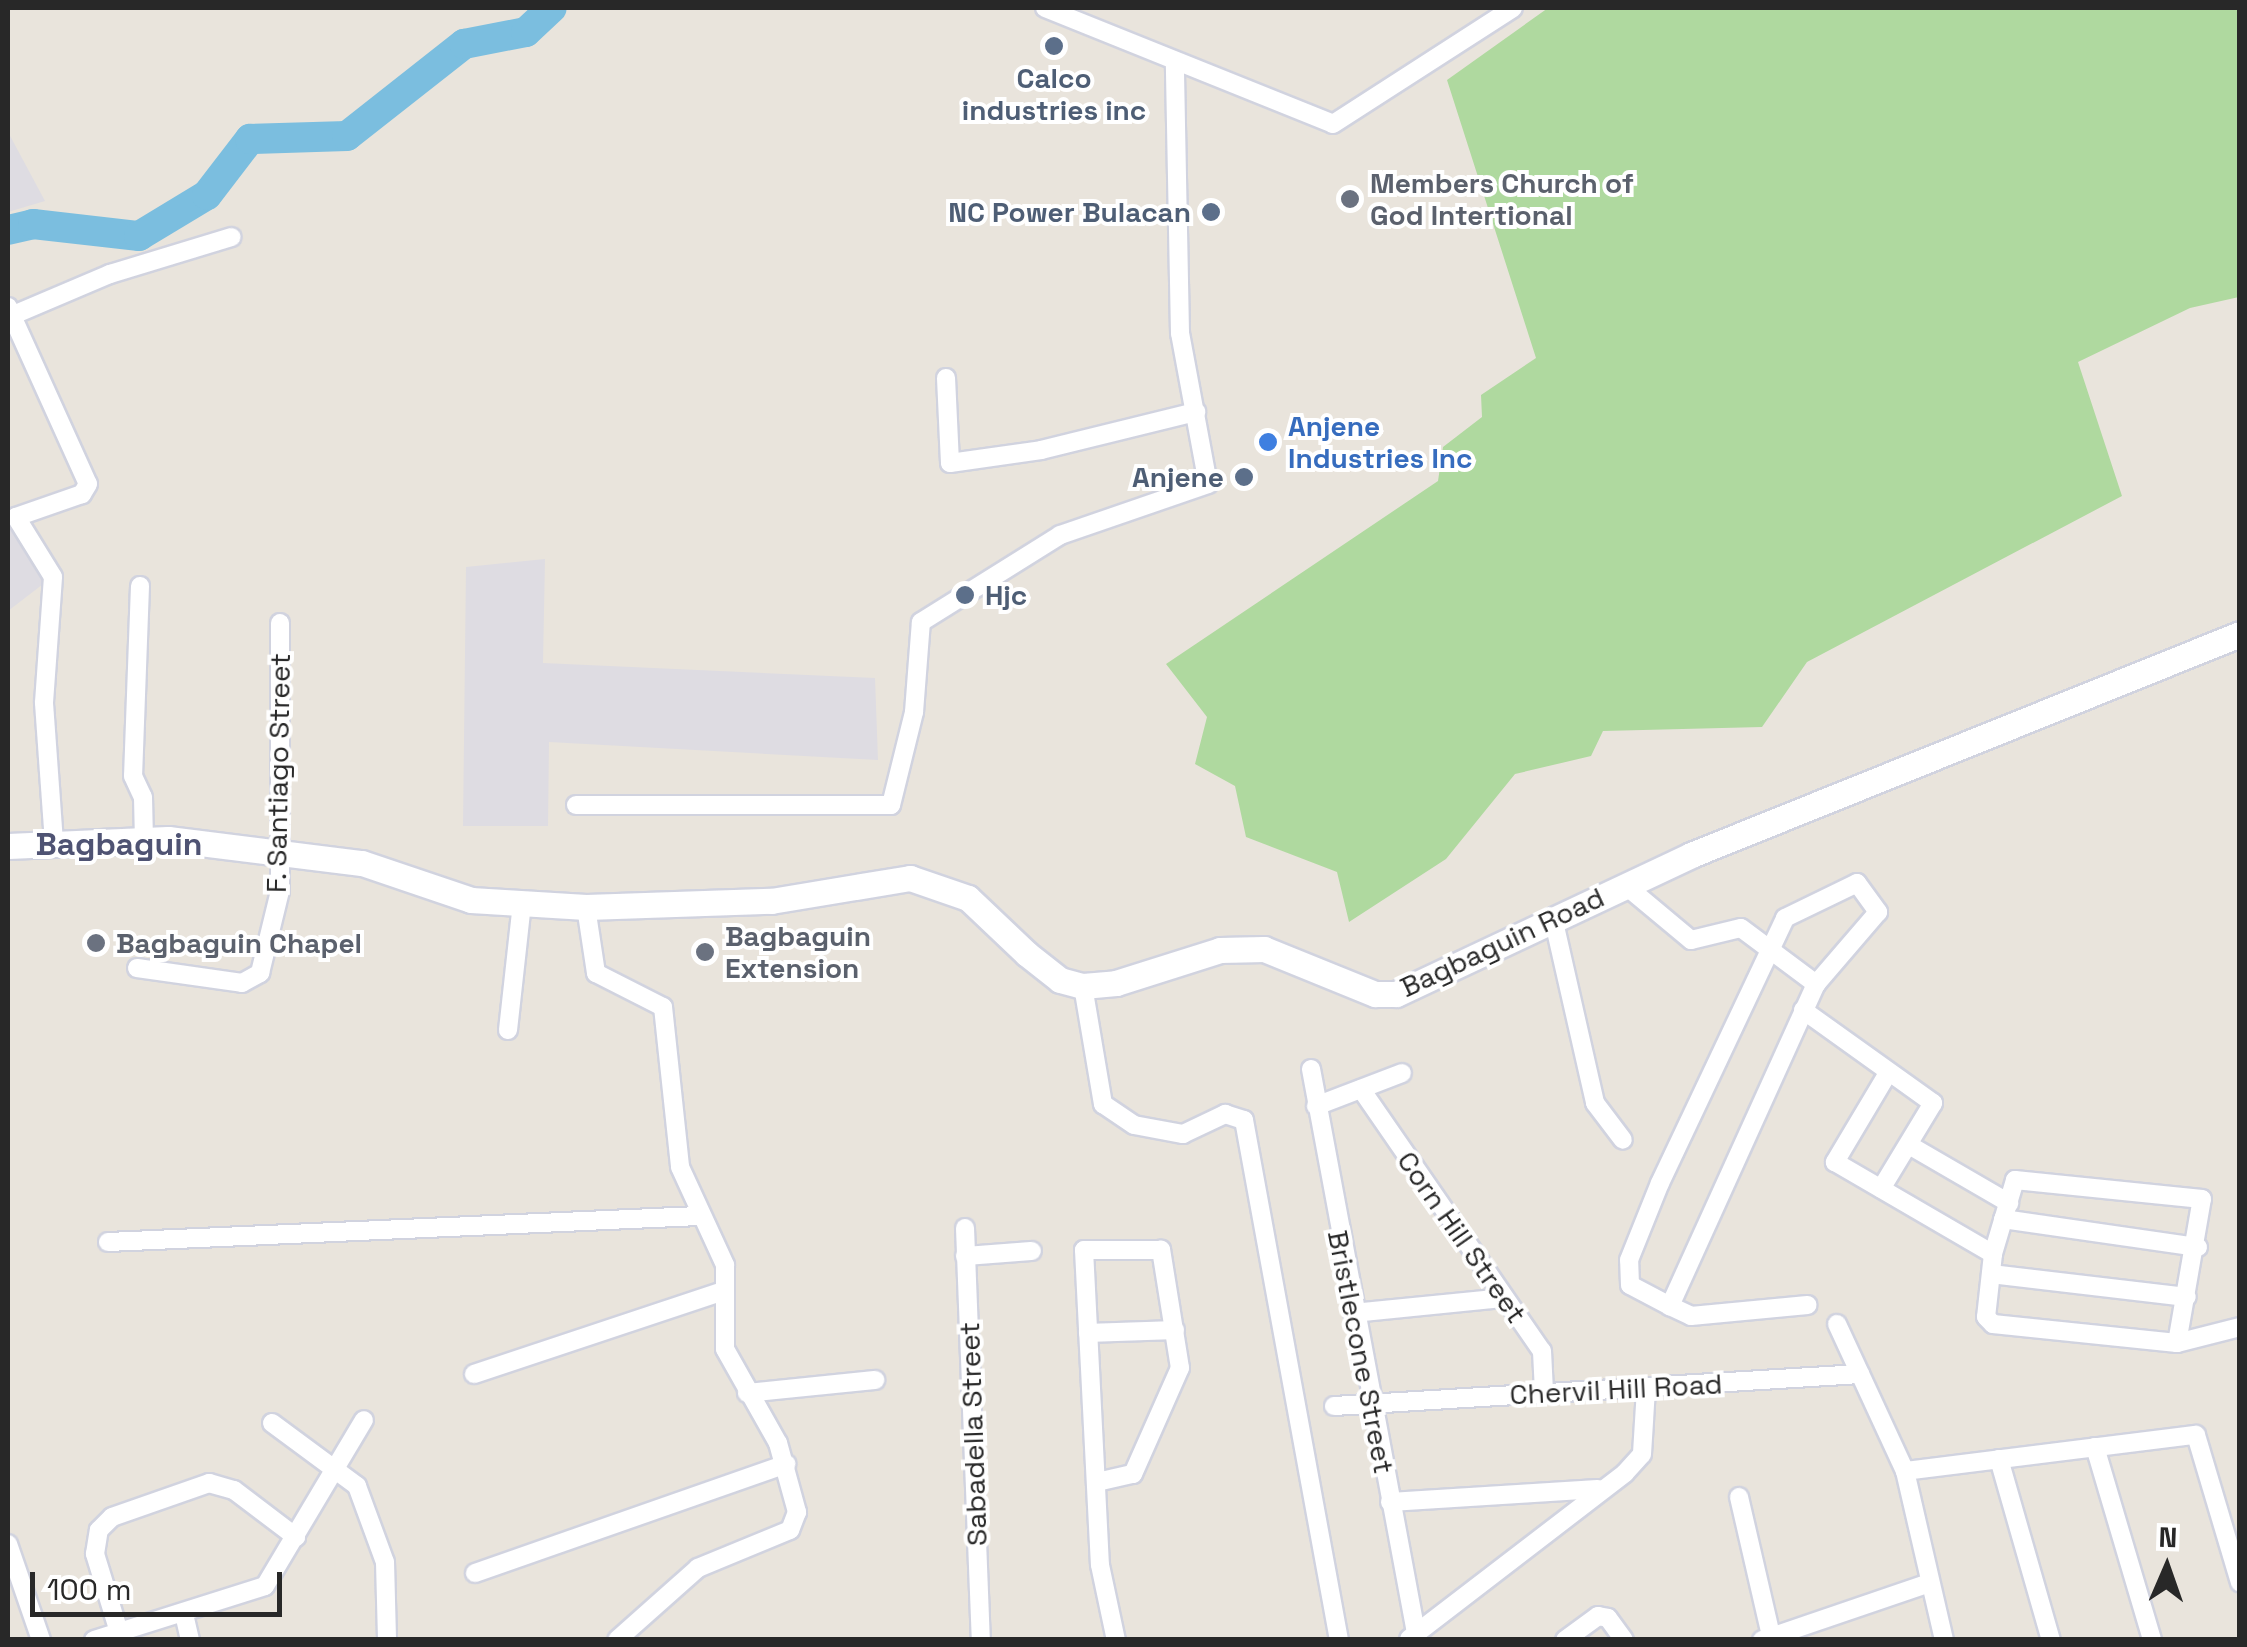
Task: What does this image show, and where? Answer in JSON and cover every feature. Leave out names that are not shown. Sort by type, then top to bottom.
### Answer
[{"type":"street","points":[[1046,8],[1175,64],[1332,124],[1514,8]]},
{"type":"street","points":[[576,805],[891,805],[914,712],[921,622],[1060,535],[1208,484],[1180,333],[1175,64]]},
{"type":"street","points":[[54,844],[44,703],[53,577],[12,514],[82,494],[88,484],[10,312],[110,274],[232,237]]},
{"type":"street","points":[[946,378],[950,463],[1041,450],[1196,412]]},
{"type":"street","points":[[140,586],[133,776],[144,797],[144,840]]},
{"type":"street","name":"F. Santiago Street","points":[[138,968],[254,981],[280,891],[280,623]]},
{"type":"street","name":"Bagbaguin Road","points":[[1083,986],[1116,983],[1220,950],[1264,949],[1375,994],[1396,994],[1626,885],[2240,634]]},
{"type":"street","points":[[8,846],[144,840],[279,853],[362,863],[471,900],[522,904],[586,907],[772,901],[910,878],[968,898],[1060,980],[1083,986],[1103,1104],[1134,1125],[1183,1134],[1226,1114],[1244,1120],[1339,1640]]},
{"type":"street","points":[[1670,1306],[1816,984],[1878,912],[1857,883],[1785,918],[1770,943],[1629,1260],[1630,1285],[1670,1306],[1691,1316],[1807,1306]]},
{"type":"street","points":[[1626,885],[1691,940],[1742,928],[1770,943],[1816,984]]},
{"type":"street","points":[[508,1030],[522,904]]},
{"type":"street","points":[[586,907],[596,973],[663,1007],[676,1142],[698,1216],[725,1265],[725,1349],[786,1464],[797,1512],[790,1530],[698,1568],[617,1640]]},
{"type":"street","points":[[1554,922],[1595,1103],[1623,1140]]},
{"type":"street","points":[[1803,1010],[1934,1103],[1881,1189]]},
{"type":"street","name":"Bristlecone Street","points":[[1311,1070],[1412,1636]]},
{"type":"street","points":[[1316,1106],[1402,1072]]},
{"type":"street","points":[[1888,1073],[1835,1162],[1993,1254]]},
{"type":"street","name":"Corn Hill Street","points":[[1361,1089],[1542,1352],[1544,1392]]},
{"type":"street","points":[[1910,1145],[2006,1211],[2198,1248]]},
{"type":"street","points":[[2177,1343],[2198,1248],[2198,1197],[2019,1178],[1993,1254],[1986,1317],[1993,1324],[2177,1343],[2240,1327]]},
{"type":"street","points":[[108,1242],[698,1216]]},
{"type":"street","name":"Sabadella Street","points":[[965,1228],[981,1640]]},
{"type":"street","points":[[1097,1482],[1133,1474],[1180,1368],[1161,1250],[1084,1250],[1100,1565],[1116,1640]]},
{"type":"street","points":[[965,1256],[1032,1251]]},
{"type":"street","points":[[1991,1274],[2187,1297]]},
{"type":"street","points":[[474,1374],[724,1291]]},
{"type":"street","points":[[1353,1313],[1502,1298]]},
{"type":"street","points":[[1838,1324],[1905,1470],[1944,1640]]},
{"type":"street","points":[[1088,1333],[1175,1330]]},
{"type":"street","name":"Chervil Hill Road","points":[[1334,1406],[1860,1374]]},
{"type":"street","points":[[747,1394],[876,1380]]},
{"type":"street","points":[[1412,1636],[1642,1454],[1646,1388]]},
{"type":"street","points":[[94,1640],[265,1586],[364,1420]]},
{"type":"street","points":[[272,1423],[336,1465],[356,1486],[385,1562],[387,1640]]},
{"type":"street","points":[[1905,1470],[2196,1435],[2240,1583]]},
{"type":"street","points":[[2095,1447],[2152,1640]]},
{"type":"street","points":[[1999,1459],[2051,1640]]},
{"type":"street","points":[[475,1573],[786,1464]]},
{"type":"street","points":[[119,1632],[95,1554],[98,1530],[112,1517],[210,1483],[234,1490],[296,1537]]},
{"type":"street","points":[[1390,1502],[1598,1489]]},
{"type":"street","points":[[1739,1497],[1767,1638],[1929,1584]]},
{"type":"street","points":[[8,1544],[16,1589],[41,1640]]},
{"type":"street","points":[[184,1614],[190,1640]]},
{"type":"street","points":[[1565,1640],[1598,1616],[1608,1618],[1624,1640]]},
{"type":"shaded area","points":[[8,132],[45,201],[8,212]]},
{"type":"shaded area","points":[[8,520],[47,581],[8,611]]},
{"type":"shaded area","points":[[545,559],[543,663],[875,678],[878,760],[549,742],[548,826],[463,826],[466,567]]},
{"type":"green space","points":[[1548,8],[2239,8],[2239,297],[2190,308],[2078,362],[2122,496],[1807,662],[1762,727],[1603,731],[1591,756],[1515,774],[1446,859],[1349,922],[1337,872],[1246,837],[1235,786],[1195,764],[1207,717],[1166,664],[1438,481],[1443,447],[1482,417],[1481,395],[1536,358],[1447,80]]},
{"type":"waterway","points":[[8,230],[33,224],[139,236],[207,195],[250,139],[347,136],[464,44],[526,32],[552,8]]},
{"type":"place","name":"Calco industries inc","points":[[1054,46]]},
{"type":"place","name":"Members Church of God Intertional","points":[[1350,199]]},
{"type":"place","name":"NC Power Bulacan","points":[[1211,212]]},
{"type":"place","name":"Anjene Industries Inc","points":[[1268,442]]},
{"type":"place","name":"Anjene","points":[[1244,477]]},
{"type":"place","name":"Hjc","points":[[965,595]]},
{"type":"place","name":"Bagbaguin Chapel","points":[[96,943]]},
{"type":"place","name":"Bagbaguin Extension","points":[[705,952]]},
{"type":"district","name":"Bagbaguin","points":[[119,844]]}]
